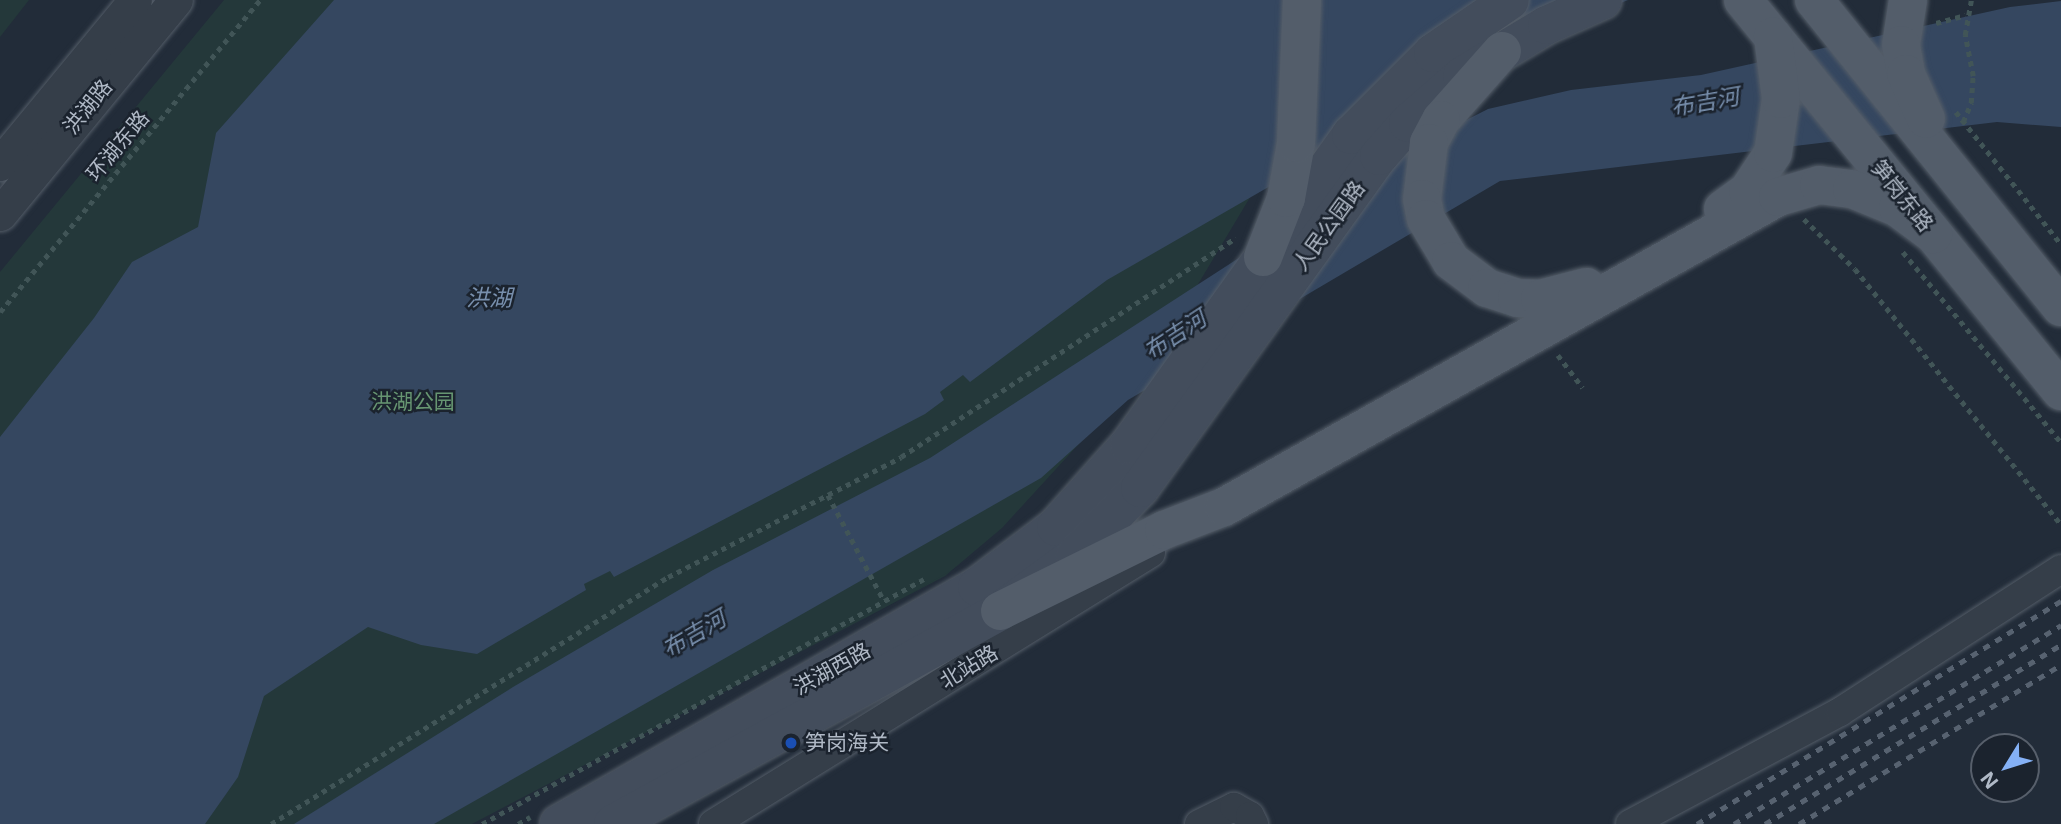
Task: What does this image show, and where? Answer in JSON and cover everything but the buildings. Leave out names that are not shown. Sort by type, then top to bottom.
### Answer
[{"type":"main road","points":[[1252,242],[1286,198],[1296,143],[1301,0]]},
{"type":"main road","name":"人民公园路","points":[[1102,505],[1252,242],[1385,98],[1433,53],[1510,0]]},
{"type":"main road","name":"人民公园路","points":[[1102,505],[1148,478],[1379,156],[1425,106],[1502,51],[1603,0]]},
{"type":"main road","name":"笋岗东路","points":[[1743,0],[1773,37],[1917,241],[2061,391]]},
{"type":"main road","points":[[1815,0],[2061,307]]},
{"type":"main road","points":[[1917,14],[1901,45],[1906,74],[1946,162]]},
{"type":"main road","points":[[1000,611],[1164,530],[1223,507],[1651,258],[1729,206],[1764,172],[1773,153],[1780,113],[1773,37]]},
{"type":"main road","points":[[1502,51],[1441,120],[1424,164],[1426,219],[1451,261],[1468,276],[1517,298],[1540,299],[1588,286],[1778,197],[1819,185],[1868,195],[1898,208],[1917,241]]},
{"type":"main road","name":"洪湖西路","points":[[614,824],[1000,611],[1075,556],[1102,505]]},
{"type":"main road","name":"洪湖西路","points":[[559,824],[977,587],[1047,535],[1102,505]]},
{"type":"street","name":"洪湖路","points":[[0,164],[135,0]]},
{"type":"street","name":"洪湖路","points":[[0,214],[176,0]]},
{"type":"street","name":"北站路","points":[[713,824],[1059,612],[1223,507]]},
{"type":"street","points":[[1630,824],[1840,712],[2061,569]]},
{"type":"street","points":[[1199,824],[1234,807],[1250,816],[1254,824]]},
{"type":"path","name":"环湖东路","points":[[0,312],[260,0]]},
{"type":"path","points":[[1963,122],[1971,103],[1973,76],[1965,15],[1971,0]]},
{"type":"path","points":[[1917,14],[1965,15]]},
{"type":"path","points":[[1947,100],[2061,244]]},
{"type":"path","points":[[1802,217],[1855,268],[2061,524]]},
{"type":"path","points":[[271,824],[668,577],[901,457],[1235,239],[1252,242]]},
{"type":"path","points":[[1917,241],[2061,442]]},
{"type":"path","points":[[1556,352],[1583,388]]},
{"type":"path","points":[[828,494],[883,599]]},
{"type":"path","points":[[482,824],[883,599],[932,576]]},
{"type":"green space","points":[[0,0],[29,0],[0,37]]},
{"type":"green space","name":"洪湖","points":[[224,0],[1412,0],[1267,169],[1191,296],[1100,421],[1002,528],[945,576],[472,824],[0,824],[0,272]]},
{"type":"water","name":"洪湖","points":[[334,0],[1628,0],[1557,29],[1305,166],[1107,280],[970,382],[963,375],[940,392],[944,400],[925,414],[614,577],[610,571],[584,584],[586,590],[477,654],[421,645],[368,627],[264,696],[238,777],[205,824],[0,824],[0,437],[94,318],[132,262],[198,227],[216,133]]},
{"type":"water","name":"布吉河","points":[[2061,1],[2061,127],[1997,122],[1500,181],[1128,400],[1041,478],[434,824],[294,824],[513,687],[713,570],[930,458],[1401,153],[1488,109],[1571,90],[1701,75],[2010,7]]},
{"type":"railway","points":[[1697,824],[2061,601]]},
{"type":"railway","points":[[1734,824],[2061,625]]},
{"type":"railway","points":[[1765,824],[2061,645]]},
{"type":"railway","points":[[1799,824],[2061,665]]},
{"type":"place","name":"笋岗海关","points":[[791,743]]},
{"type":"park label","name":"洪湖公园","points":[[413,402]]}]
